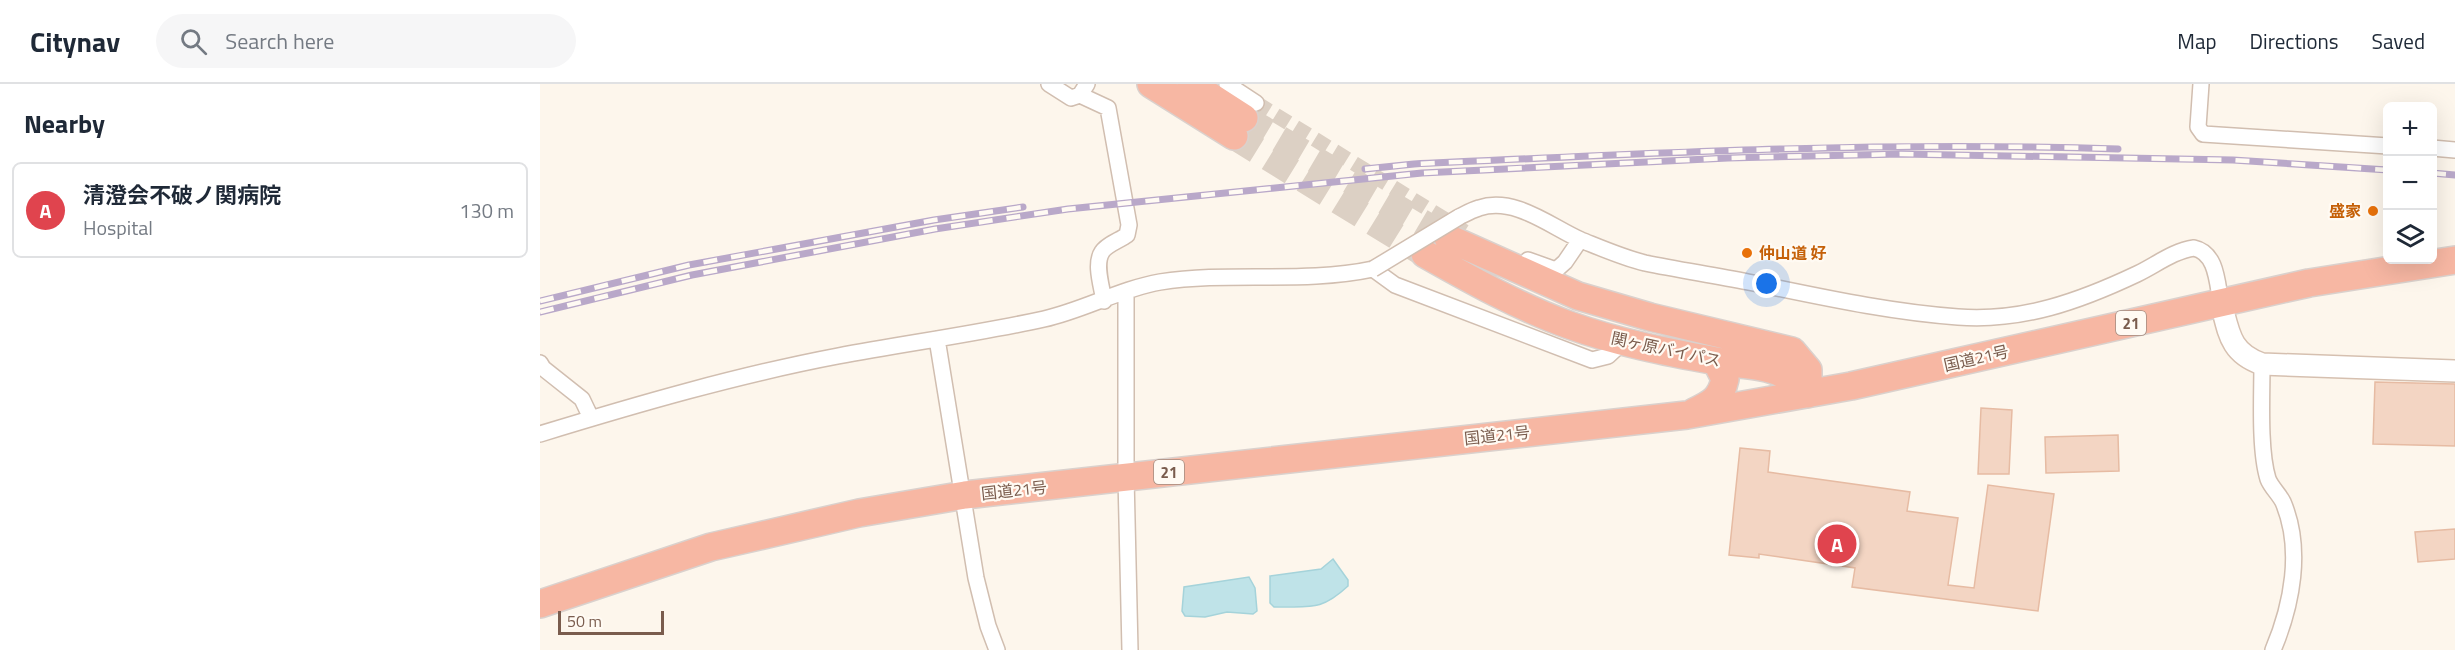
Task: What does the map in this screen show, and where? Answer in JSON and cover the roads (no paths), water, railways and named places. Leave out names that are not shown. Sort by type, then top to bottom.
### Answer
[{"type":"highway","points":[[1151,84],[1245,119]]},
{"type":"highway","points":[[1191,84],[1245,119]]},
{"type":"highway","name":"関ヶ原バイパス","points":[[1458,229],[1578,296],[1650,317],[1792,351],[1808,370],[1808,394]]},
{"type":"highway","name":"関ヶ原バイパス","points":[[1425,254],[1492,290],[1557,320],[1623,342],[1782,373],[1795,381],[1808,394]]},
{"type":"highway","name":"国道21号","points":[[540,604],[711,547],[859,513],[965,495],[1688,415],[1834,389],[2309,283],[2455,261]]},
{"type":"highway","name":"関ヶ原バイパス","points":[[1735,337],[1808,346],[1825,365],[1834,389]]},
{"type":"highway","points":[[1688,415],[1713,403],[1720,395],[1725,380],[1716,361]]},
{"type":"street","points":[[1049,84],[1071,98],[1084,90],[1108,108],[1129,225],[1127,235],[1103,250],[1100,256],[1099,266],[1104,301]]},
{"type":"street","points":[[1227,84],[1245,119]]},
{"type":"street","points":[[2201,84],[2198,127],[2203,134],[2383,146]]},
{"type":"street","points":[[2437,148],[2455,150]]},
{"type":"street","points":[[540,434],[591,418],[837,356],[1044,319],[1138,288],[1172,281],[1345,274],[1373,269],[1458,229],[1481,207],[1497,206],[1515,209],[1534,216],[1580,240],[1642,262],[1897,310],[1960,317],[2004,316],[2045,310],[2091,295],[2152,267],[2177,252],[2200,249],[2212,262],[2235,347],[2246,358],[2262,364],[2455,371]]},
{"type":"street","points":[[1458,229],[1541,266],[1556,270],[1565,262],[1580,240]]},
{"type":"street","points":[[1373,269],[1395,285],[1592,360],[1608,356],[1623,342]]},
{"type":"street","points":[[1126,292],[1126,477],[1130,650]]},
{"type":"street","points":[[938,339],[965,495],[976,578],[988,626],[997,650]]},
{"type":"street","points":[[540,363],[543,368],[582,399],[591,418]]},
{"type":"street","points":[[2262,364],[2263,441],[2268,479],[2283,502],[2292,532],[2293,578],[2285,622],[2273,650]]},
{"type":"water","points":[[1333,559],[1348,580],[1348,586],[1330,600],[1306,607],[1274,607],[1270,603],[1270,576],[1321,569]]},
{"type":"water","points":[[1249,577],[1255,588],[1257,611],[1253,614],[1227,612],[1205,617],[1185,616],[1182,611],[1184,587]]},
{"type":"tunnel","points":[[1256,103],[1467,233]]},
{"type":"tunnel","points":[[1244,118],[1448,238]]},
{"type":"tunnel","points":[[1234,136],[1425,254]]},
{"type":"railway","points":[[1365,169],[1414,164],[1766,149],[1942,146],[2118,149]]},
{"type":"railway","points":[[540,312],[692,275],[935,229],[1068,209],[1422,173],[1728,158],[1901,154],[2233,160],[2383,170]]},
{"type":"railway","points":[[2437,173],[2455,175]]},
{"type":"railway","points":[[540,301],[689,265],[934,220],[1023,207]]},
{"type":"place","name":"盛家","points":[[2373,211]]},
{"type":"place","name":"仲山道 好","points":[[1747,253]]},
{"type":"place","name":"清澄会不破ノ関病院","points":[[1837,544]]}]
